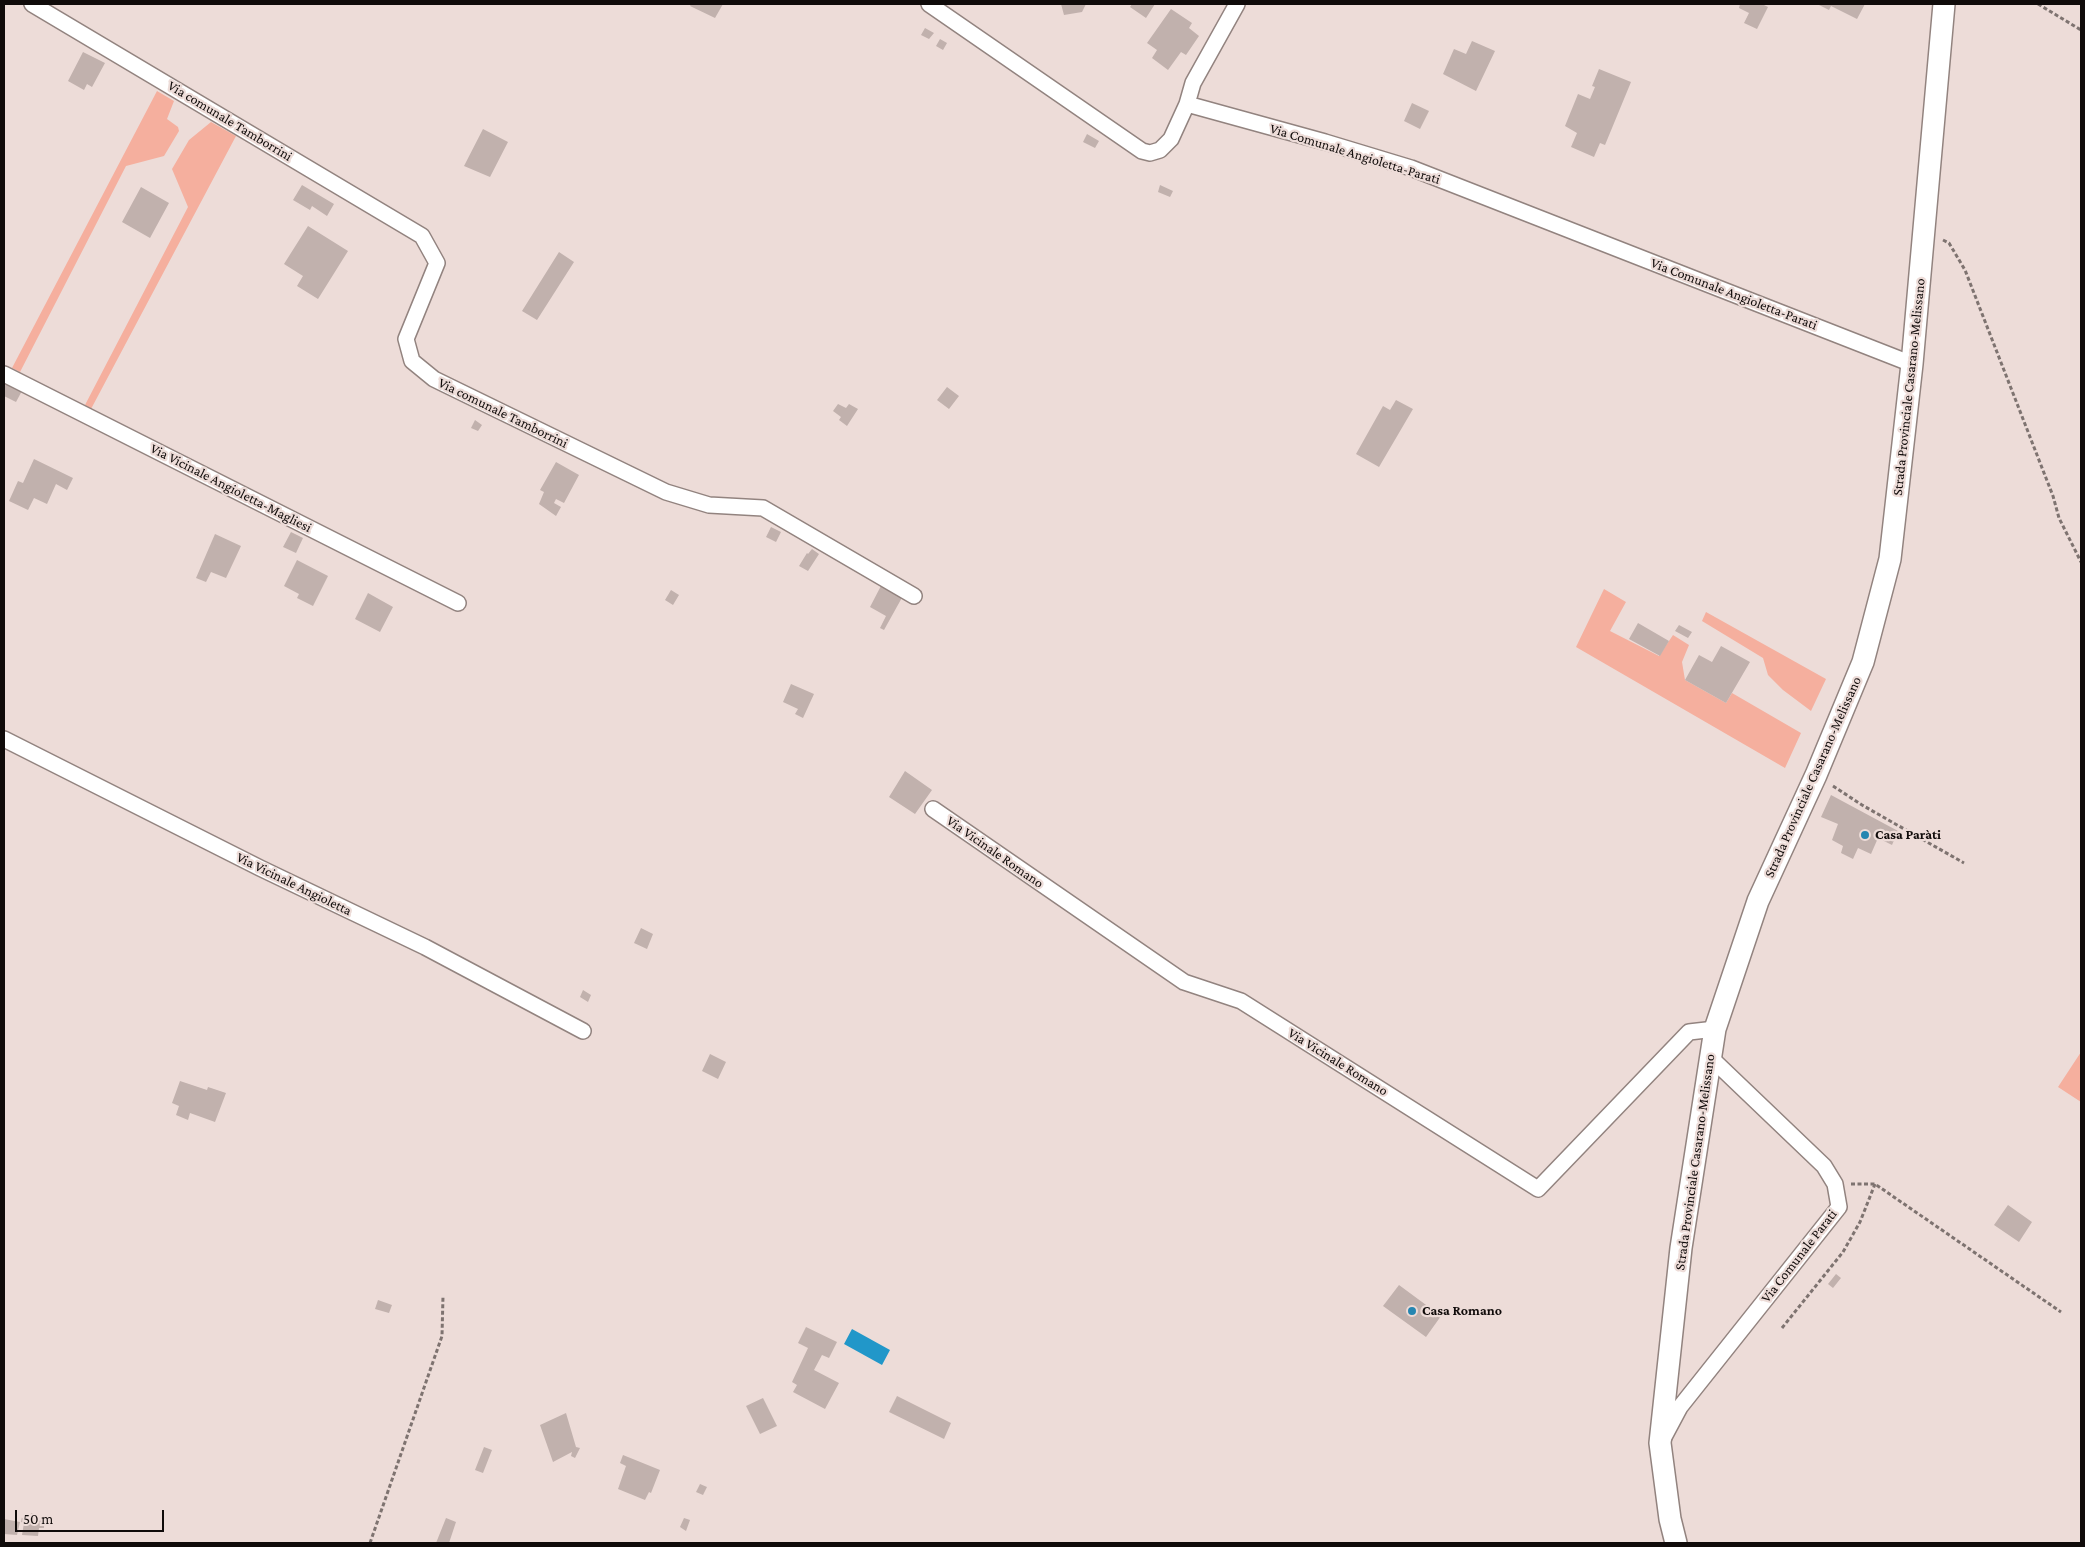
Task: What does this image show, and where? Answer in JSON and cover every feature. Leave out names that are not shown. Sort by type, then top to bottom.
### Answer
[{"type":"main road","name":"Strada Provinciale Casarano-Melissano","points":[[1676,1543],[1670,1519],[1660,1443],[1681,1248],[1710,1057],[1715,1029],[1758,901],[1816,775],[1863,662],[1890,559],[1926,229],[1944,4]]},
{"type":"street","name":"Via comunale Tamborrini","points":[[32,4],[422,236],[437,263],[406,339],[412,361],[434,379],[666,492],[709,505],[764,508],[914,596]]},
{"type":"street","points":[[928,4],[1142,150],[1150,153],[1160,150],[1171,139],[1187,104],[1192,83],[1237,4]]},
{"type":"street","name":"Via Comunale Angioletta-Parati","points":[[1187,104],[1411,168],[1912,364]]},
{"type":"street","name":"Via Vicinale Angioletta-Magliesi","points":[[4,374],[458,602]]},
{"type":"street","name":"Via Vicinale Angioletta","points":[[4,739],[260,868],[425,947],[583,1031]]},
{"type":"street","name":"Via Vicinale Romano","points":[[933,809],[1184,982],[1241,1001],[1538,1189],[1690,1032],[1715,1029]]},
{"type":"street","name":"Via Comunale Parati","points":[[1660,1443],[1680,1407],[1839,1207],[1835,1184],[1824,1166],[1710,1057]]},
{"type":"path","points":[[2038,4],[2081,30]]},
{"type":"path","points":[[1926,229],[1949,243],[1965,270],[2053,496],[2059,518],[2081,562]]},
{"type":"path","points":[[1816,775],[1862,805],[1964,863]]},
{"type":"path","points":[[1835,1184],[1875,1184],[2061,1312]]},
{"type":"path","points":[[1782,1328],[1843,1252],[1860,1222],[1875,1184]]},
{"type":"path","points":[[370,1543],[442,1336],[443,1296]]},
{"type":"shaded area","points":[[157,91],[174,101],[167,119],[178,127],[179,131],[164,156],[126,166],[20,372],[12,368]]},
{"type":"shaded area","points":[[211,122],[236,136],[91,409],[85,405],[188,207],[172,169],[189,140]]},
{"type":"shaded area","points":[[1604,589],[1626,602],[1610,631],[1659,656],[1673,635],[1689,645],[1682,662],[1685,680],[1726,703],[1732,693],[1801,733],[1785,768],[1576,647]]},
{"type":"shaded area","points":[[1706,612],[1826,679],[1811,711],[1783,690],[1768,675],[1763,658],[1702,621]]},
{"type":"shaded area","points":[[2081,1052],[2081,1102],[2058,1087]]},
{"type":"water","points":[[852,1329],[890,1350],[882,1365],[844,1344]]},
{"type":"building","points":[[691,4],[723,4],[715,18],[690,6]]},
{"type":"building","points":[[1061,4],[1086,4],[1082,12],[1064,15]]},
{"type":"building","points":[[1132,4],[1155,4],[1146,18],[1130,7]]},
{"type":"building","points":[[1740,4],[1762,4],[1768,7],[1757,29],[1744,23],[1749,13],[1739,8]]},
{"type":"building","points":[[1817,4],[1865,4],[1857,19],[1831,6],[1829,10]]},
{"type":"building","points":[[1171,9],[1192,23],[1189,28],[1199,36],[1186,55],[1181,52],[1168,70],[1152,58],[1157,50],[1147,43]]},
{"type":"building","points":[[925,28],[934,33],[929,39],[921,35]]},
{"type":"building","points":[[940,39],[947,43],[943,50],[936,46]]},
{"type":"building","points":[[1472,41],[1495,51],[1476,91],[1443,74],[1454,49],[1466,54]]},
{"type":"building","points":[[83,52],[105,63],[92,87],[87,84],[84,90],[68,81]]},
{"type":"building","points":[[1599,69],[1631,82],[1605,145],[1600,143],[1594,157],[1571,147],[1577,133],[1565,126],[1578,94],[1590,99],[1595,87],[1592,86]]},
{"type":"building","points":[[1412,103],[1429,111],[1420,129],[1404,121]]},
{"type":"building","points":[[483,129],[508,142],[490,177],[464,166]]},
{"type":"building","points":[[1087,134],[1099,141],[1095,148],[1083,142]]},
{"type":"building","points":[[302,185],[334,204],[327,216],[312,206],[310,210],[293,200]]},
{"type":"building","points":[[1160,185],[1173,191],[1170,197],[1158,192]]},
{"type":"building","points":[[141,187],[169,203],[150,238],[122,222]]},
{"type":"building","points":[[308,226],[348,251],[318,299],[297,286],[303,276],[284,264]]},
{"type":"building","points":[[559,252],[574,262],[537,320],[522,311]]},
{"type":"building","points":[[7,381],[23,389],[16,402],[4,396],[4,388]]},
{"type":"building","points":[[947,387],[959,396],[949,409],[937,400]]},
{"type":"building","points":[[1396,400],[1413,409],[1379,467],[1356,454],[1383,406],[1390,410]]},
{"type":"building","points":[[838,404],[846,408],[849,404],[858,409],[847,426],[839,420],[841,417],[833,411]]},
{"type":"building","points":[[475,420],[482,425],[478,431],[471,428]]},
{"type":"building","points":[[34,459],[73,478],[67,490],[56,484],[47,504],[34,498],[28,510],[9,501],[18,481],[23,483]]},
{"type":"building","points":[[556,462],[579,475],[564,503],[556,499],[554,503],[561,507],[556,516],[539,504],[544,492],[540,490]]},
{"type":"building","points":[[771,527],[781,532],[776,542],[766,537]]},
{"type":"building","points":[[291,532],[303,538],[296,553],[283,547]]},
{"type":"building","points":[[215,534],[241,546],[226,578],[211,572],[206,582],[196,578]]},
{"type":"building","points":[[812,549],[819,554],[808,571],[799,566],[807,553]]},
{"type":"building","points":[[297,560],[328,576],[313,606],[297,598],[299,594],[284,586]]},
{"type":"building","points":[[883,582],[904,594],[884,630],[880,628],[886,616],[870,607]]},
{"type":"building","points":[[671,590],[679,595],[673,605],[665,600]]},
{"type":"building","points":[[368,593],[393,607],[380,632],[355,619]]},
{"type":"building","points":[[1638,623],[1669,641],[1660,656],[1629,639]]},
{"type":"building","points":[[1679,625],[1692,632],[1688,638],[1675,631]]},
{"type":"building","points":[[1721,646],[1750,662],[1726,703],[1685,680],[1699,655],[1712,662]]},
{"type":"building","points":[[791,684],[814,694],[803,718],[795,714],[798,709],[783,702]]},
{"type":"building","points":[[905,771],[932,790],[915,814],[889,797]]},
{"type":"building","name":"Casa Paràti","points":[[1831,795],[1898,831],[1892,845],[1878,838],[1871,854],[1858,848],[1853,859],[1841,853],[1843,846],[1832,840],[1838,824],[1821,817]]},
{"type":"building","points":[[641,928],[653,934],[647,949],[634,943]]},
{"type":"building","points":[[583,990],[591,995],[588,1002],[580,997]]},
{"type":"building","points":[[710,1054],[726,1062],[718,1079],[702,1071]]},
{"type":"building","points":[[180,1081],[207,1090],[208,1087],[226,1093],[215,1122],[190,1113],[188,1120],[176,1115],[179,1106],[172,1103]]},
{"type":"building","points":[[2008,1205],[2032,1222],[2019,1242],[1994,1225]]},
{"type":"building","points":[[1836,1274],[1841,1278],[1833,1288],[1828,1284]]},
{"type":"building","name":"Casa Romano","points":[[1399,1285],[1441,1316],[1426,1337],[1383,1306]]},
{"type":"building","points":[[378,1300],[392,1305],[389,1313],[375,1309]]},
{"type":"building","points":[[806,1327],[837,1342],[829,1358],[822,1355],[814,1370],[839,1383],[825,1409],[793,1392],[797,1385],[792,1382],[808,1348],[798,1343]]},
{"type":"building","points":[[897,1396],[951,1423],[944,1439],[889,1412]]},
{"type":"building","points":[[763,1398],[777,1426],[760,1434],[746,1406]]},
{"type":"building","points":[[566,1413],[576,1447],[580,1448],[575,1458],[571,1456],[572,1452],[553,1462],[540,1425]]},
{"type":"building","points":[[484,1447],[492,1450],[483,1473],[475,1470]]},
{"type":"building","points":[[623,1455],[660,1470],[651,1493],[649,1492],[645,1500],[618,1489],[626,1466],[620,1463]]},
{"type":"building","points":[[700,1484],[707,1487],[703,1495],[696,1492]]},
{"type":"building","points":[[29,1513],[36,1514],[35,1520],[44,1521],[44,1528],[39,1528],[38,1536],[22,1535],[24,1523],[21,1522],[22,1517],[28,1517]]},
{"type":"building","points":[[446,1518],[456,1522],[449,1543],[436,1543]]},
{"type":"building","points":[[684,1518],[690,1520],[686,1531],[680,1527]]},
{"type":"building","points":[[4,1519],[20,1522],[17,1535],[4,1534]]},
{"type":"place","name":"Casa Paràti","points":[[1865,835]]},
{"type":"place","name":"Casa Romano","points":[[1412,1311]]}]
